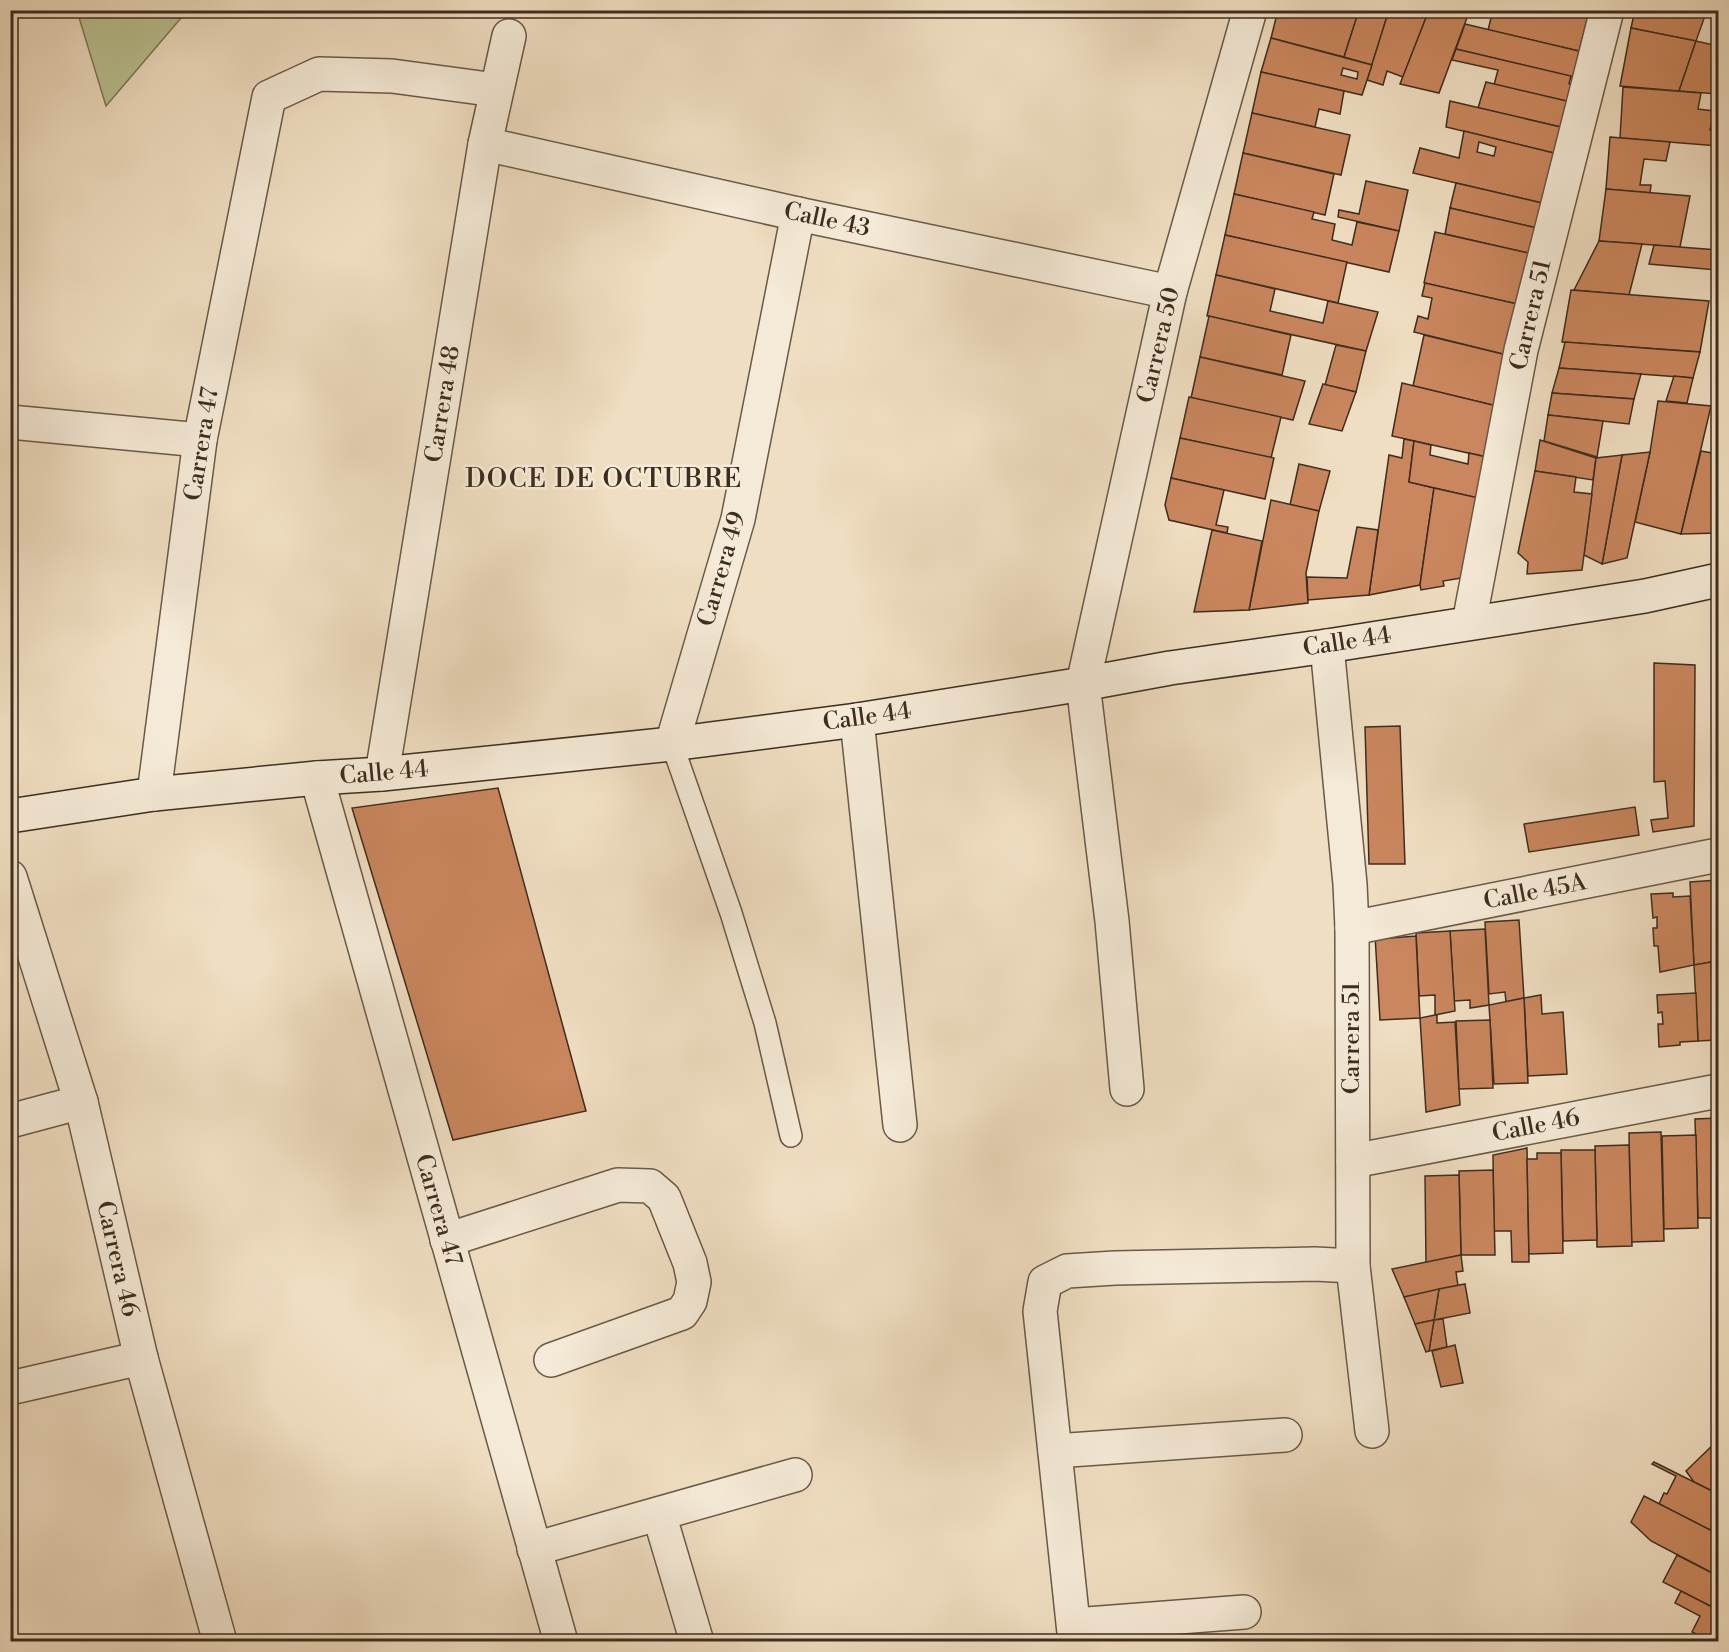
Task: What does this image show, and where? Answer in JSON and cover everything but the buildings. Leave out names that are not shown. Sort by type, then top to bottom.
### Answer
[{"type":"street","name":"Carrera 50","points":[[1127,1089],[1112,921],[1083,684],[1170,292],[1250,10]]},
{"type":"street","name":"Carrera 51","points":[[1469,623],[1521,350],[1607,10]]},
{"type":"street","name":"Carrera 48","points":[[382,774],[485,144],[509,36]]},
{"type":"street","name":"Carrera 47","points":[[154,794],[200,440],[269,97],[319,74],[392,76],[496,90]]},
{"type":"street","name":"Calle 43","points":[[485,144],[798,214],[1170,292]]},
{"type":"street","name":"Carrera 49","points":[[672,744],[738,519],[798,214]]},
{"type":"street","points":[[10,422],[200,440]]},
{"type":"street","name":"Calle 44","points":[[10,816],[154,794],[382,774],[672,744],[856,720],[1170,668],[1645,596],[1719,580]]},
{"type":"street","name":"Carrera 51","points":[[1327,646],[1350,884],[1352,928],[1353,1266],[1372,1431]]},
{"type":"street","points":[[856,720],[900,1125]]},
{"type":"street","name":"Carrera 47","points":[[317,778],[561,1641]]},
{"type":"street","name":"Calle 45A","points":[[1352,928],[1719,855]]},
{"type":"street","name":"Carrera 46","points":[[10,877],[81,1102],[141,1358],[211,1640]]},
{"type":"street","name":"Calle 46","points":[[1353,1161],[1719,1091]]},
{"type":"street","points":[[10,1121],[81,1102]]},
{"type":"street","points":[[447,1240],[618,1185],[650,1186],[664,1198],[690,1263],[694,1282],[690,1301],[682,1313],[551,1360]]},
{"type":"street","points":[[1244,1612],[1074,1633],[1040,1311],[1045,1282],[1067,1271],[1115,1268],[1315,1264],[1353,1266]]},
{"type":"street","points":[[10,1388],[141,1358]]},
{"type":"street","points":[[1055,1451],[1285,1435]]},
{"type":"street","points":[[534,1549],[795,1475]]},
{"type":"street","points":[[659,1514],[697,1641]]},
{"type":"lane","points":[[672,744],[731,913],[765,1023],[791,1136]]},
{"type":"green space","points":[[77,10],[187,11],[106,106]]},
{"type":"district","name":"DOCE DE OCTUBRE","points":[[604,479]]}]
